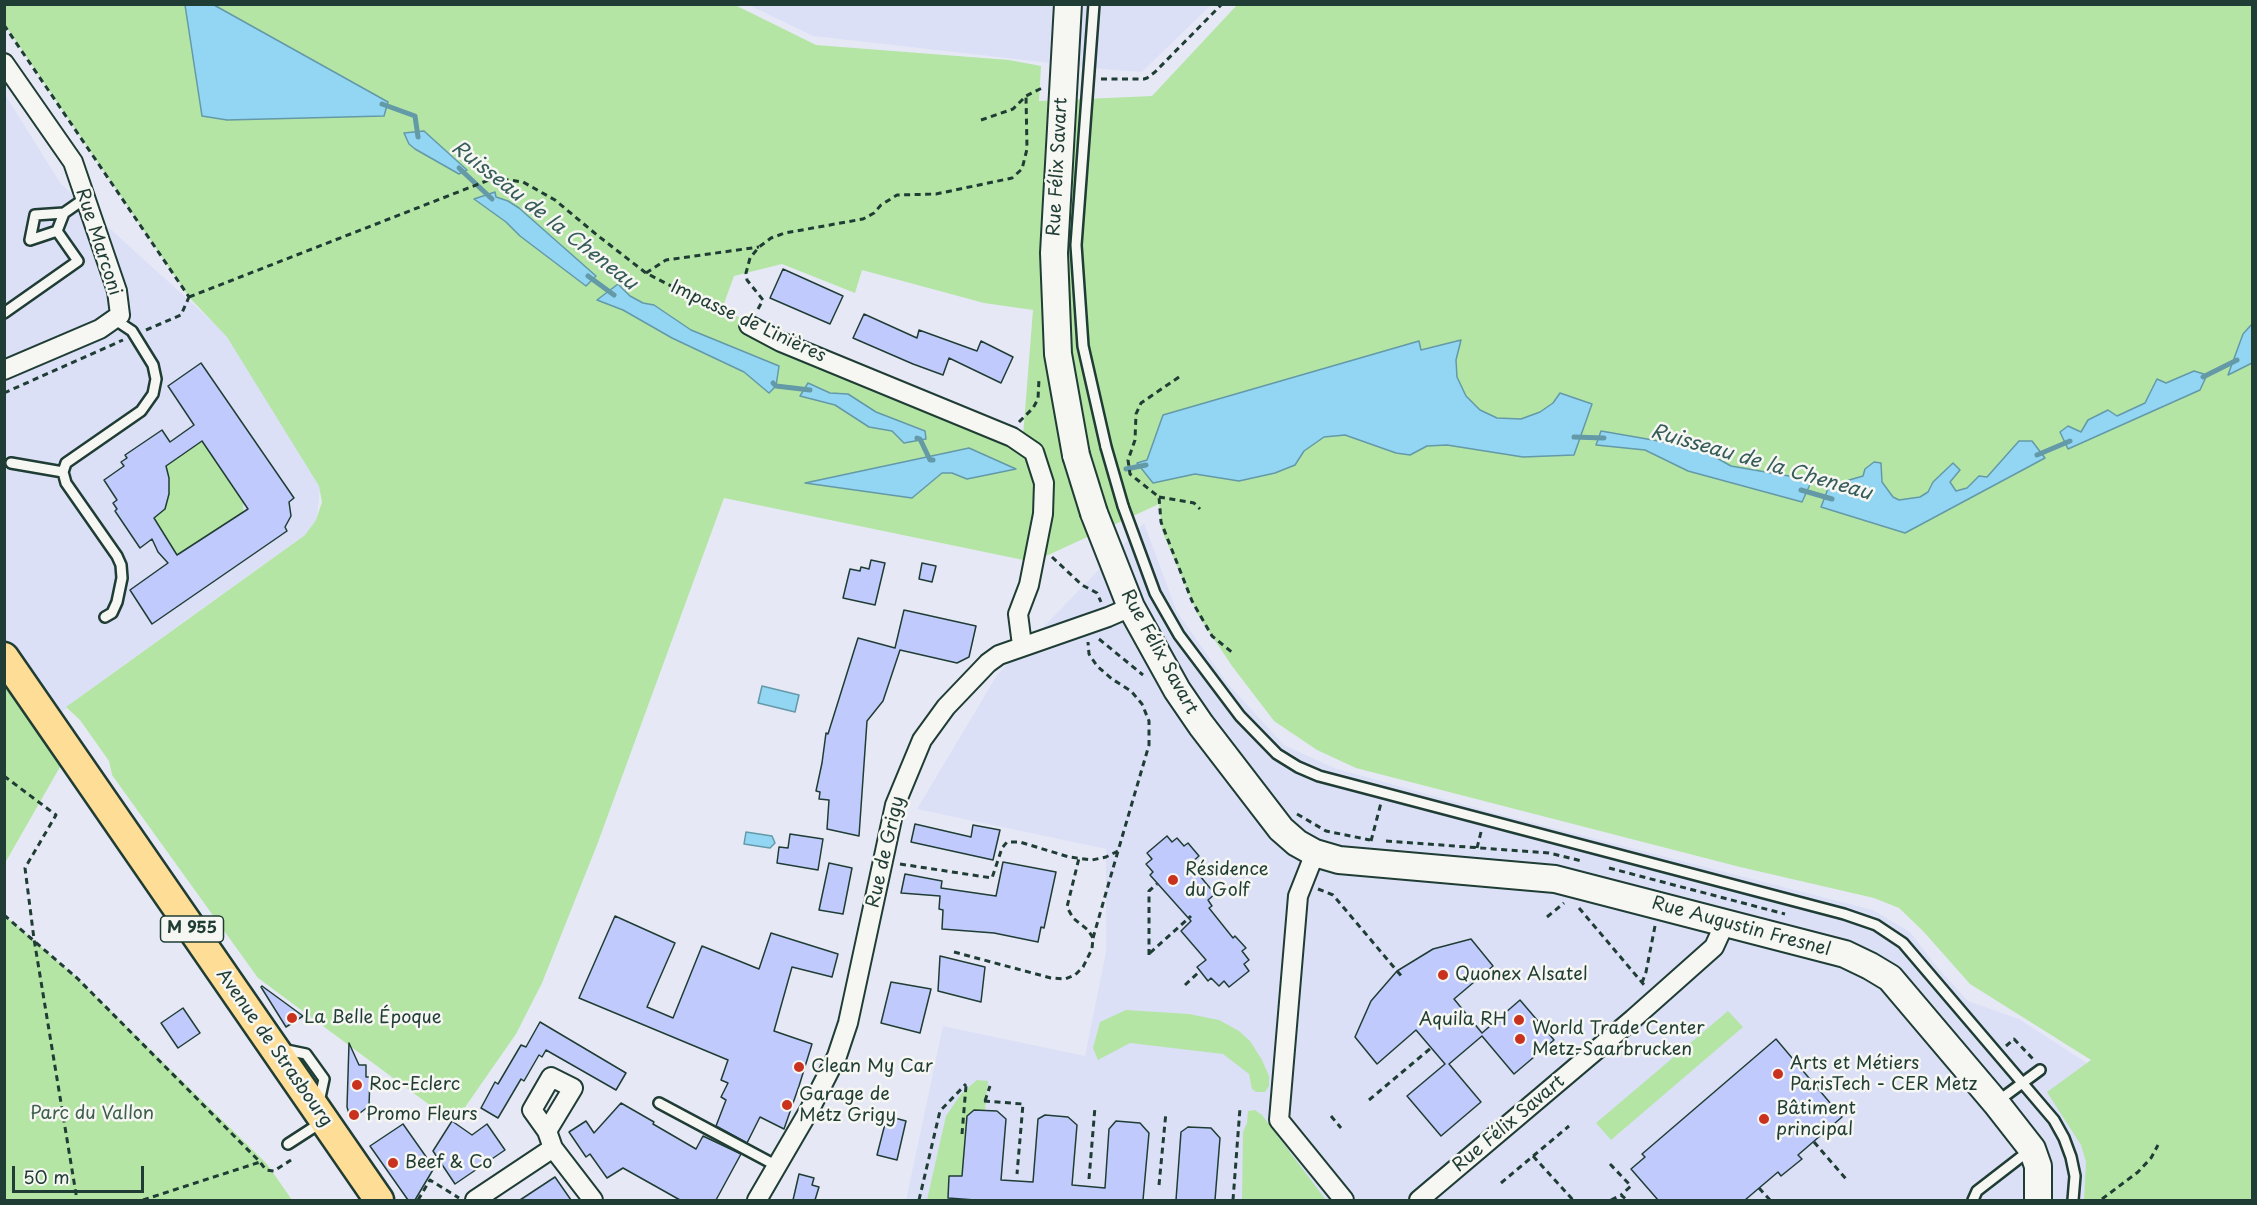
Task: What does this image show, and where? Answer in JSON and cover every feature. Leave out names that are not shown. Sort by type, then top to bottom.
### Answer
[{"type":"main road","name":"Avenue de Strasbourg","points":[[4,657],[379,1200]]},
{"type":"street","name":"Rue Félix Savart","points":[[1068,4],[1054,253],[1058,354],[1076,455],[1094,513],[1131,607],[1165,669],[1201,725],[1281,829],[1297,843],[1315,853]]},
{"type":"street","name":"Rue Marconi","points":[[4,63],[73,162],[117,291],[120,315],[100,329],[4,369]]},
{"type":"street","name":"Impasse de Linières","points":[[749,325],[781,342],[1012,437],[1034,452],[1044,483],[1043,514],[1029,585],[1018,614],[1022,645]]},
{"type":"street","name":"Rue de Grigy","points":[[757,1200],[810,1109],[837,1056],[848,1023],[895,805],[922,740],[946,706],[988,663],[999,655],[1131,607]]},
{"type":"street","name":"Rue Augustin Fresnel","points":[[1315,853],[1339,860],[1575,880],[1659,906],[1845,954],[1890,978],[1996,1103],[2032,1149],[2038,1166],[2038,1200]]},
{"type":"street","points":[[1315,853],[1298,896],[1280,1120],[1344,1200]]},
{"type":"street","name":"Rue Félix Savart","points":[[1419,1200],[1714,947],[1725,923]]},
{"type":"street","points":[[546,1131],[553,1148],[593,1200]]},
{"type":"street","points":[[475,1200],[553,1148]]},
{"type":"lane","points":[[1094,4],[1076,245],[1083,346],[1106,447],[1123,506],[1155,593],[1179,635],[1240,716],[1277,754],[1319,776],[1844,914],[1876,925],[1903,943],[2054,1120],[2071,1157],[2075,1176],[2073,1200]]},
{"type":"lane","points":[[57,231],[30,240],[35,215],[64,213],[84,199]]},
{"type":"lane","points":[[57,231],[64,213]]},
{"type":"lane","points":[[4,314],[78,261],[57,231]]},
{"type":"lane","points":[[105,617],[112,613],[117,602],[122,578],[121,566],[117,556],[66,483],[63,472],[66,463],[141,411],[153,394],[156,379],[153,365],[132,331],[114,319]]},
{"type":"lane","points":[[11,463],[63,472]]},
{"type":"lane","points":[[1996,1103],[2040,1070]]},
{"type":"lane","points":[[659,1102],[777,1167]]},
{"type":"lane","points":[[288,1144],[320,1116]]},
{"type":"lane","points":[[1973,1200],[1977,1191],[2032,1149]]},
{"type":"path","points":[[1088,78],[1144,80],[1155,72],[1222,4]]},
{"type":"path","name":"Impasse de Linières","points":[[4,25],[189,297],[494,178],[524,182],[555,200],[597,236],[646,273],[749,325]]},
{"type":"path","points":[[981,120],[1012,109],[1026,96],[1042,88],[1044,82]]},
{"type":"path","points":[[749,325],[763,300],[747,280],[746,273],[750,258],[771,238],[785,233],[863,219],[897,195],[936,194],[1012,178],[1022,169],[1027,149],[1026,96]]},
{"type":"path","points":[[646,273],[666,260],[759,247]]},
{"type":"path","points":[[1012,437],[1017,424],[1033,408],[1038,399],[1040,372]]},
{"type":"path","points":[[1179,377],[1141,403],[1136,414],[1135,440],[1128,460],[1130,474],[1159,497],[1194,503],[1200,509]]},
{"type":"path","points":[[1159,497],[1161,522],[1192,601],[1212,636],[1233,653]]},
{"type":"path","points":[[1038,540],[1073,578],[1097,593],[1108,617]]},
{"type":"path","points":[[954,952],[1050,978],[1065,979],[1075,975],[1083,967],[1092,949],[1149,745],[1149,721],[1142,704],[1131,691],[1097,666],[1089,654],[1083,626]]},
{"type":"path","points":[[4,776],[56,815],[25,868],[34,939],[77,1200]]},
{"type":"path","points":[[1370,863],[1371,840],[1383,793]]},
{"type":"path","points":[[883,861],[992,878],[1002,848],[1007,842],[1020,842],[1079,858],[1099,858],[1118,851]]},
{"type":"path","points":[[1079,858],[1067,907],[1073,918],[1094,938]]},
{"type":"path","points":[[1547,917],[1575,880],[1654,1000]]},
{"type":"path","points":[[1302,883],[1333,895],[1403,978]]},
{"type":"path","points":[[1157,884],[1149,891],[1149,954],[1191,916]]},
{"type":"path","points":[[1642,983],[1659,906]]},
{"type":"path","points":[[4,915],[77,978],[266,1170],[274,1171],[291,1160]]},
{"type":"path","points":[[1185,985],[1200,971]]},
{"type":"path","points":[[1998,1053],[2014,1039],[2040,1070]]},
{"type":"path","points":[[1369,1101],[1431,1048]]},
{"type":"path","points":[[919,1200],[940,1111],[966,1084],[962,1134]]},
{"type":"path","points":[[990,1086],[986,1102],[1023,1104],[1017,1174]]},
{"type":"path","points":[[1089,1179],[1095,1107]]},
{"type":"path","points":[[1233,1200],[1240,1108]]},
{"type":"path","points":[[1160,1185],[1166,1112]]},
{"type":"path","points":[[1331,1116],[1341,1128]]},
{"type":"path","points":[[1501,1184],[1569,1126]]},
{"type":"path","points":[[1814,1142],[1846,1179]]},
{"type":"path","points":[[2102,1199],[2138,1172],[2151,1158],[2158,1145]]},
{"type":"path","points":[[1533,1156],[1573,1200]]},
{"type":"path","points":[[143,1200],[260,1162]]},
{"type":"path","points":[[1610,1164],[1631,1186],[1622,1195],[1611,1200]]},
{"type":"path","points":[[418,1200],[430,1180],[463,1200]]},
{"type":"path","points":[[1759,1188],[1770,1200]]},
{"type":"path","points":[[1622,1195],[1627,1200]]},
{"type":"shaded area","points":[[749,5],[1211,5],[1142,72],[813,36]]},
{"type":"shaded area","points":[[4,93],[61,184],[228,336],[320,487],[317,519],[306,534],[85,693],[57,716],[5,639]]},
{"type":"shaded area","points":[[1144,523],[1177,612],[1228,684],[1284,745],[1334,768],[1495,813],[1873,910],[1910,932],[1937,967],[1968,1001],[2019,1019],[2252,1170],[2252,1200],[906,1200],[943,1026],[1085,1056],[1106,952],[1106,849],[917,809],[997,675]]},
{"type":"green space","points":[[4,5],[735,5],[816,45],[1009,60],[1041,66],[1039,101],[1152,96],[1237,5],[2252,5],[2252,1200],[2084,1200],[2086,1162],[2081,1145],[2047,1092],[2091,1060],[1970,984],[1923,931],[1899,908],[1874,898],[1740,867],[1356,768],[1317,750],[1274,721],[1232,666],[1198,615],[1162,531],[1159,504],[1033,562],[724,498],[597,845],[542,983],[516,1034],[454,1123],[258,978],[112,775],[109,761],[80,720],[66,707],[305,535],[316,520],[322,502],[319,486],[227,337],[189,297],[5,25]],"holes":[[[782,264],[855,293],[862,270],[984,303],[1033,310],[1023,436],[784,339],[722,309],[734,276]]]},
{"type":"green space","points":[[202,441],[243,502],[243,513],[177,555],[154,518],[166,466]]},
{"type":"green space","points":[[5,676],[64,760],[5,863]]},
{"type":"green space","name":"Parc du Vallon","points":[[4,915],[77,978],[267,1164],[292,1200],[5,1200]]},
{"type":"green space","points":[[1126,1010],[1189,1014],[1219,1020],[1239,1031],[1250,1041],[1269,1076],[1269,1086],[1265,1092],[1256,1092],[1252,1089],[1249,1074],[1223,1054],[1130,1043],[1098,1060],[1093,1048],[1100,1022]]},
{"type":"green space","points":[[1728,1011],[1743,1027],[1611,1140],[1596,1123]]},
{"type":"green space","points":[[977,1080],[988,1081],[985,1110],[974,1110],[971,1115],[967,1115],[963,1164],[966,1177],[949,1176],[948,1198],[975,1200],[927,1200],[946,1116],[961,1094]]},
{"type":"green space","points":[[1255,1110],[1262,1115],[1326,1200],[1242,1200],[1243,1132],[1247,1123],[1248,1111]]},
{"type":"water","points":[[185,5],[214,5],[388,102],[384,116],[227,120],[202,116]]},
{"type":"water","points":[[424,131],[467,170],[459,174],[415,149],[409,144],[404,133]]},
{"type":"water","points":[[495,192],[496,197],[519,208],[596,276],[586,286],[474,199]]},
{"type":"water","points":[[618,284],[630,296],[643,303],[654,305],[691,330],[779,366],[776,386],[769,393],[744,372],[672,338],[623,310],[597,300]]},
{"type":"water","points":[[2252,324],[2252,363],[2228,375],[2243,334]]},
{"type":"water","points":[[1461,340],[1456,360],[1457,377],[1466,396],[1480,410],[1497,418],[1521,419],[1540,412],[1553,403],[1560,393],[1592,404],[1574,455],[1523,457],[1447,445],[1427,446],[1410,455],[1396,453],[1345,435],[1324,437],[1304,451],[1295,465],[1275,473],[1239,481],[1195,474],[1153,483],[1137,463],[1147,460],[1163,415],[1419,341],[1421,350]]},
{"type":"water","points":[[2194,371],[2207,375],[2200,390],[2068,449],[2060,432],[2068,426],[2081,432],[2088,420],[2108,410],[2117,416],[2145,403],[2157,379],[2166,383]]},
{"type":"water","points":[[808,383],[830,393],[848,394],[876,412],[925,431],[926,439],[904,443],[892,431],[869,427],[835,405],[800,396]]},
{"type":"water","points":[[1601,431],[1699,448],[1731,466],[1812,480],[1802,502],[1688,471],[1645,450],[1596,445]]},
{"type":"water","points":[[2019,441],[2032,441],[2045,458],[1905,533],[1821,507],[1829,486],[1863,476],[1865,469],[1874,462],[1881,463],[1882,482],[1893,497],[1899,500],[1920,497],[1928,492],[1933,482],[1953,463],[1960,470],[1950,482],[1956,491],[1967,488],[1979,476],[1987,477]]},
{"type":"water","points":[[969,448],[1016,469],[967,479],[952,473],[942,473],[912,498],[805,483]]},
{"type":"water","points":[[762,686],[799,695],[795,712],[758,703]]},
{"type":"water","points":[[746,832],[772,836],[775,843],[770,848],[744,844]]},
{"type":"building","points":[[783,269],[843,296],[830,324],[770,298]]},
{"type":"building","points":[[864,314],[917,338],[919,330],[977,351],[981,341],[1013,357],[1001,383],[949,358],[943,375],[853,338]]},
{"type":"building","points":[[201,363],[294,498],[289,502],[291,516],[285,527],[287,531],[152,624],[130,590],[168,563],[158,552],[152,539],[140,548],[115,511],[117,509],[113,503],[117,500],[104,480],[124,466],[121,462],[127,458],[125,455],[162,430],[170,442],[194,425],[168,386]],"holes":[[[202,441],[248,509],[177,555],[154,518],[165,509],[169,494],[166,466]]]},
{"type":"building","points":[[871,560],[885,563],[875,605],[843,598],[850,569],[860,571],[861,567],[869,569]]},
{"type":"building","points":[[922,563],[936,566],[932,582],[919,579]]},
{"type":"building","points":[[904,610],[976,626],[969,657],[957,663],[900,650],[883,701],[867,721],[859,836],[827,829],[829,800],[819,799],[820,792],[816,791],[826,733],[828,734],[858,638],[895,648]]},
{"type":"building","points":[[915,824],[971,837],[973,825],[1000,830],[993,860],[911,842]]},
{"type":"building","points":[[790,834],[823,839],[818,870],[777,863],[779,847],[788,848]]},
{"type":"building","points":[[1167,836],[1172,842],[1177,838],[1184,846],[1188,843],[1199,856],[1190,864],[1215,894],[1208,900],[1212,906],[1209,908],[1233,938],[1235,936],[1246,948],[1242,951],[1249,960],[1244,964],[1249,971],[1229,987],[1224,981],[1219,986],[1211,978],[1208,981],[1197,967],[1206,960],[1181,931],[1191,921],[1150,875],[1153,872],[1146,864],[1152,859],[1147,853]]},
{"type":"building","points":[[1003,862],[1056,872],[1044,928],[1041,927],[1038,942],[994,933],[942,929],[943,910],[939,909],[940,896],[901,893],[905,874],[942,881],[941,888],[996,896]]},
{"type":"building","points":[[829,863],[852,868],[843,914],[819,910]]},
{"type":"building","points":[[615,916],[675,943],[647,1007],[673,1018],[702,946],[759,969],[771,933],[838,954],[832,977],[792,967],[774,1031],[812,1044],[784,1129],[760,1117],[747,1143],[716,1126],[726,1100],[721,1097],[728,1083],[721,1080],[728,1060],[579,998]]},
{"type":"building","name":"World Trade Center Metz-Saarbrucken","points":[[1471,939],[1493,966],[1454,999],[1482,1033],[1520,1000],[1554,1040],[1514,1074],[1482,1036],[1449,1064],[1481,1102],[1441,1136],[1407,1096],[1445,1064],[1416,1030],[1377,1064],[1355,1037],[1371,1001],[1397,971],[1433,949]]},
{"type":"building","points":[[940,956],[985,967],[981,1002],[938,991]]},
{"type":"building","points":[[891,982],[931,989],[920,1033],[881,1023]]},
{"type":"building","points":[[262,986],[303,1016],[286,1027]]},
{"type":"building","points":[[183,1008],[200,1033],[178,1048],[161,1023]]},
{"type":"building","points":[[540,1022],[626,1073],[616,1090],[546,1050],[542,1057],[539,1055],[524,1081],[521,1079],[498,1118],[481,1108],[495,1082],[498,1084],[521,1045],[526,1047]]},
{"type":"building","name":"Bâtiment principal","points":[[1776,1039],[1842,1117],[1798,1155],[1802,1159],[1781,1176],[1778,1172],[1745,1200],[1658,1200],[1631,1169],[1645,1157],[1642,1154]]},
{"type":"building","name":"Roc-Eclerc","points":[[349,1043],[359,1065],[366,1065],[366,1077],[370,1077],[369,1106],[351,1120],[347,1107]]},
{"type":"building","points":[[621,1103],[696,1149],[703,1136],[741,1154],[716,1200],[680,1200],[623,1168],[607,1178],[590,1154],[586,1157],[569,1132],[586,1121],[594,1133]]},
{"type":"building","points":[[974,1110],[997,1111],[1006,1119],[1001,1180],[1033,1182],[1038,1119],[1045,1115],[1068,1117],[1077,1125],[1072,1185],[1105,1188],[1109,1129],[1116,1121],[1140,1123],[1149,1133],[1143,1200],[948,1198],[949,1176],[962,1176],[967,1116]]},
{"type":"building","points":[[887,1116],[906,1121],[897,1160],[877,1155]]},
{"type":"building","points":[[452,1121],[472,1135],[487,1124],[505,1150],[455,1184],[433,1151]]},
{"type":"building","points":[[403,1124],[434,1168],[415,1200],[408,1200],[370,1146]]},
{"type":"building","points":[[1188,1127],[1211,1128],[1220,1138],[1215,1200],[1176,1200],[1181,1132]]},
{"type":"building","points":[[799,1174],[814,1178],[812,1185],[819,1187],[815,1200],[793,1200]]},
{"type":"building","points":[[555,1177],[571,1200],[520,1200]]},
{"type":"waterway","name":"Ruisseau de la Cheneau","points":[[382,104],[415,116],[418,137]]},
{"type":"waterway","name":"Ruisseau de la Cheneau","points":[[459,168],[492,199]]},
{"type":"waterway","name":"Ruisseau de la Cheneau","points":[[588,276],[614,295]]},
{"type":"waterway","name":"Ruisseau de la Cheneau","points":[[2203,377],[2237,360]]},
{"type":"waterway","name":"Ruisseau de la Cheneau","points":[[773,383],[776,386],[810,390]]},
{"type":"waterway","name":"Ruisseau de la Cheneau","points":[[1574,437],[1604,438]]},
{"type":"waterway","name":"Ruisseau de la Cheneau","points":[[917,438],[920,439],[930,460],[933,460]]},
{"type":"waterway","name":"Ruisseau de la Cheneau","points":[[2037,455],[2070,441]]},
{"type":"waterway","name":"Ruisseau de la Cheneau","points":[[1126,469],[1146,465]]},
{"type":"waterway","name":"Ruisseau de la Cheneau","points":[[1801,490],[1832,499]]},
{"type":"place","name":"Résidence du Golf","points":[[1173,880]]},
{"type":"place","name":"Quonex Alsatel","points":[[1443,975]]},
{"type":"place","name":"La Belle Époque","points":[[292,1018]]},
{"type":"place","name":"Aquila RH","points":[[1519,1020]]},
{"type":"place","name":"World Trade Center Metz-Saarbrucken","points":[[1520,1039]]},
{"type":"place","name":"Clean My Car","points":[[799,1067]]},
{"type":"place","name":"Arts et Métiers ParisTech - CER Metz","points":[[1778,1074]]},
{"type":"place","name":"Roc-Eclerc","points":[[357,1085]]},
{"type":"place","name":"Garage de Metz Grigy","points":[[787,1105]]},
{"type":"place","name":"Promo Fleurs","points":[[354,1115]]},
{"type":"place","name":"Bâtiment principal","points":[[1764,1119]]},
{"type":"place","name":"Beef & Co","points":[[393,1163]]}]
